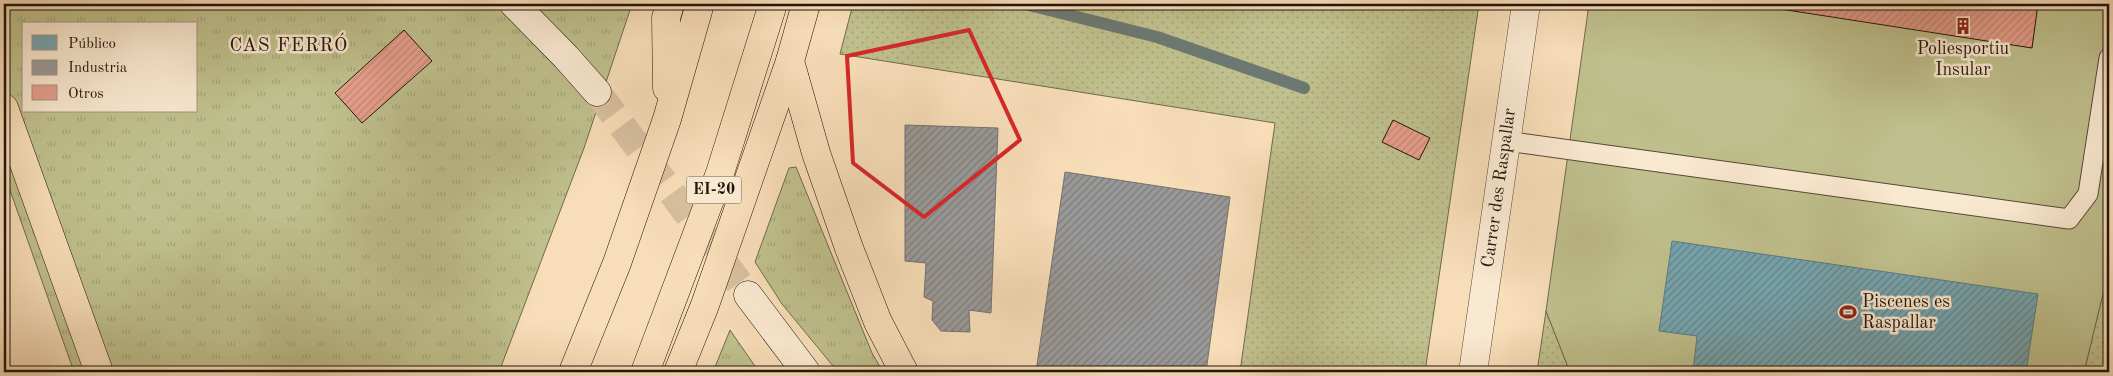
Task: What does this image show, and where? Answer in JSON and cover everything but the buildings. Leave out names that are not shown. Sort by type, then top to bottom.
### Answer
[{"type":"main road","points":[[667,120],[666,18],[670,4]]},
{"type":"main road","points":[[573,372],[617,263],[667,120],[700,4]]},
{"type":"main road","name":"EI-20","points":[[645,372],[720,173],[773,4]]},
{"type":"main road","points":[[678,372],[708,296],[790,61],[806,4]]},
{"type":"main road","points":[[790,61],[816,153],[849,248],[878,322],[904,372]]},
{"type":"main road","points":[[4,108],[99,372]]},
{"type":"street","points":[[514,4],[597,92]]},
{"type":"street","name":"Carrer des Raspallar","points":[[1473,372],[1526,4]]},
{"type":"street","points":[[748,295],[806,372]]},
{"type":"lane","points":[[1506,141],[2069,219],[2088,194],[2109,58]]},
{"type":"highlighted area","points":[[969,30],[1020,140],[924,217],[853,163],[847,56]]},
{"type":"green space","points":[[4,4],[632,4],[584,148],[499,372],[74,372],[4,173]]},
{"type":"green space","points":[[853,4],[1479,4],[1425,372],[1240,372],[1275,123],[840,54]]},
{"type":"green space","points":[[1589,4],[2109,4],[2109,269],[2084,372],[1570,372],[1546,311]]},
{"type":"green space","points":[[796,167],[872,353],[883,372],[838,372],[782,304],[755,262],[789,168]]},
{"type":"green space","points":[[2109,269],[2109,372],[2084,372]]},
{"type":"green space","points":[[1546,311],[1570,372],[1537,372]]},
{"type":"green space","points":[[730,330],[759,372],[713,372]]},
{"type":"waterway","points":[[1025,4],[1157,37],[1304,88]]},
{"type":"tunnel","points":[[597,92],[748,295]]},
{"type":"place","name":"Poliesportiu Insular","points":[[1963,26]]},
{"type":"place","name":"Piscenes es Raspallar","points":[[1848,312]]},
{"type":"district","name":"CAS FERRÓ","points":[[289,46]]}]
